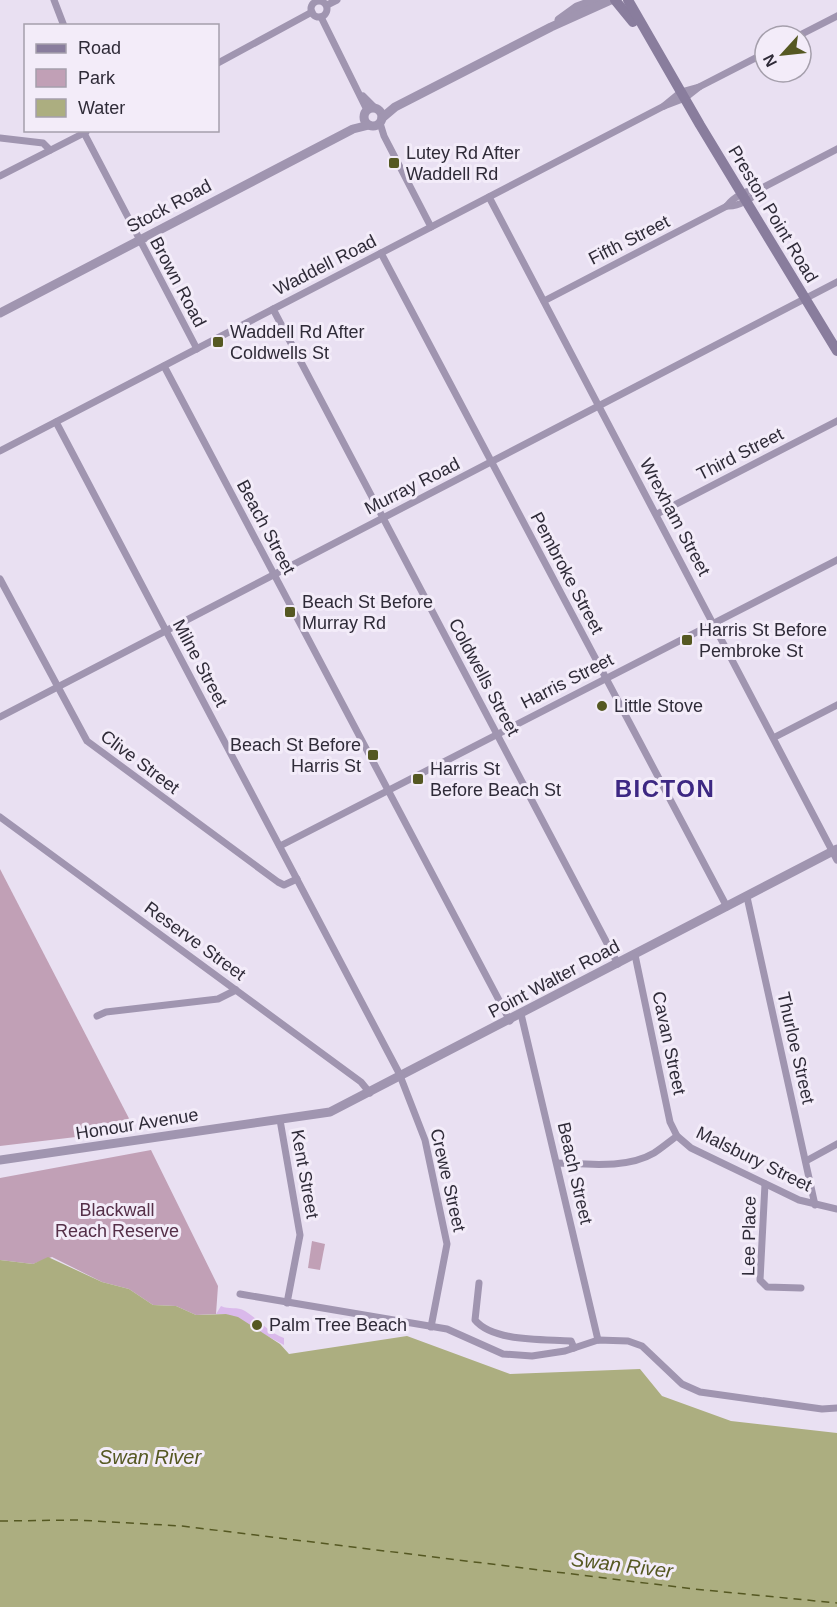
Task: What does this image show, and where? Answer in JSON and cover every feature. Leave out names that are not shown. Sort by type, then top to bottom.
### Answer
[{"type":"main road","name":"Preston Point Road","points":[[615,0],[629,16],[681,96],[837,351]]},
{"type":"main road","name":"Preston Point Road","points":[[628,0],[681,96]]},
{"type":"street","points":[[54,0],[63,24]]},
{"type":"street","points":[[327,6],[337,0]]},
{"type":"street","name":"Stock Road","points":[[551,27],[577,7],[596,0]]},
{"type":"street","name":"Stock Road","points":[[0,313],[373,117],[551,27],[611,0]]},
{"type":"street","points":[[312,12],[311,7],[316,1],[324,2],[327,6],[327,13],[321,17]]},
{"type":"street","points":[[312,12],[321,17],[431,227]]},
{"type":"street","points":[[219,62],[312,12]]},
{"type":"street","points":[[813,28],[837,16]]},
{"type":"street","name":"Waddell Road","points":[[0,451],[753,59]]},
{"type":"street","points":[[0,176],[86,132]]},
{"type":"street","name":"Brown Road","points":[[86,132],[196,349]]},
{"type":"street","points":[[0,138],[43,143],[50,150]]},
{"type":"street","name":"Fifth Street","points":[[544,301],[743,198],[756,195],[760,189],[837,149]]},
{"type":"street","name":"Wrexham Street","points":[[489,196],[836,854]]},
{"type":"street","name":"Pembroke Street","points":[[381,253],[727,907]]},
{"type":"street","name":"Murray Road","points":[[0,717],[837,282]]},
{"type":"street","name":"Coldwells Street","points":[[273,309],[618,964]]},
{"type":"street","name":"Beach Street","points":[[164,366],[510,1021]]},
{"type":"street","name":"Third Street","points":[[657,514],[837,421]]},
{"type":"street","name":"Milne Street","points":[[56,422],[400,1078]]},
{"type":"street","name":"Harris Street","points":[[280,846],[837,560]]},
{"type":"street","name":"Clive Street","points":[[0,579],[79,728],[96,749],[278,882],[284,885],[297,879]]},
{"type":"street","points":[[775,737],[837,705]]},
{"type":"street","name":"Reserve Street","points":[[0,817],[361,1082],[370,1093]]},
{"type":"street","name":"Point Walter Road","points":[[280,1120],[330,1112],[370,1093],[727,907],[836,854]]},
{"type":"street","name":"Thurloe Street","points":[[747,897],[815,1206]]},
{"type":"street","name":"Cavan Street","points":[[635,955],[670,1122],[677,1136]]},
{"type":"street","points":[[97,1016],[106,1012],[218,999],[236,990]]},
{"type":"street","name":"Beach Street","points":[[522,1014],[598,1340]]},
{"type":"street","name":"Crewe Street","points":[[400,1078],[425,1140],[447,1244],[431,1328]]},
{"type":"street","name":"Honour Avenue","points":[[0,1160],[52,1154],[164,1134],[280,1120]]},
{"type":"street","name":"Kent Street","points":[[280,1120],[300,1235],[287,1303]]},
{"type":"street","name":"Malsbury Street","points":[[557,1163],[605,1164],[641,1158],[654,1153],[677,1136],[692,1148],[765,1184],[815,1206],[837,1209]]},
{"type":"street","points":[[806,1161],[837,1144]]},
{"type":"street","name":"Lee Place","points":[[765,1184],[760,1280],[767,1287],[801,1288]]},
{"type":"street","points":[[480,1284],[475,1320],[482,1328],[517,1338],[571,1341],[574,1348]]},
{"type":"street","points":[[240,1294],[447,1329],[503,1353],[532,1356],[574,1348],[598,1340],[628,1341],[642,1346],[682,1384],[700,1392],[822,1409],[837,1408]]},
{"type":"green space","points":[[0,869],[135,1130],[0,1146]]},
{"type":"green space","name":"Blackwall Reach Reserve","points":[[151,1150],[218,1286],[216,1314],[196,1315],[176,1306],[153,1305],[129,1289],[102,1282],[52,1257],[33,1264],[0,1260],[0,1178]]},
{"type":"green space","points":[[312,1241],[325,1244],[320,1270],[308,1268]]},
{"type":"sand","name":"Palm Tree Beach","points":[[221,1306],[239,1309],[250,1314],[273,1333],[284,1338],[284,1345],[226,1314],[216,1314]]},
{"type":"water","name":"Swan River","points":[[48,1257],[102,1282],[129,1289],[153,1305],[176,1306],[196,1315],[226,1314],[238,1317],[280,1344],[289,1354],[407,1336],[510,1374],[640,1369],[662,1396],[731,1421],[837,1433],[837,1607],[0,1607],[0,1260],[33,1264]]},
{"type":"ferry route","points":[[0,1521],[77,1520],[182,1526],[694,1589],[837,1603]]},
{"type":"place","name":"Lutey Rd After Waddell Rd","points":[[394,163]]},
{"type":"place","name":"Waddell Rd After Coldwells St","points":[[218,342]]},
{"type":"place","name":"Beach St Before Murray Rd","points":[[290,612]]},
{"type":"place","name":"Harris St Before Pembroke St","points":[[687,640]]},
{"type":"place","name":"Little Stove","points":[[602,706]]},
{"type":"place","name":"Beach St Before Harris St","points":[[373,755]]},
{"type":"place","name":"Harris St Before Beach St","points":[[418,779]]},
{"type":"place","name":"Palm Tree Beach","points":[[257,1325]]},
{"type":"district","name":"BICTON","points":[[665,788]]}]
